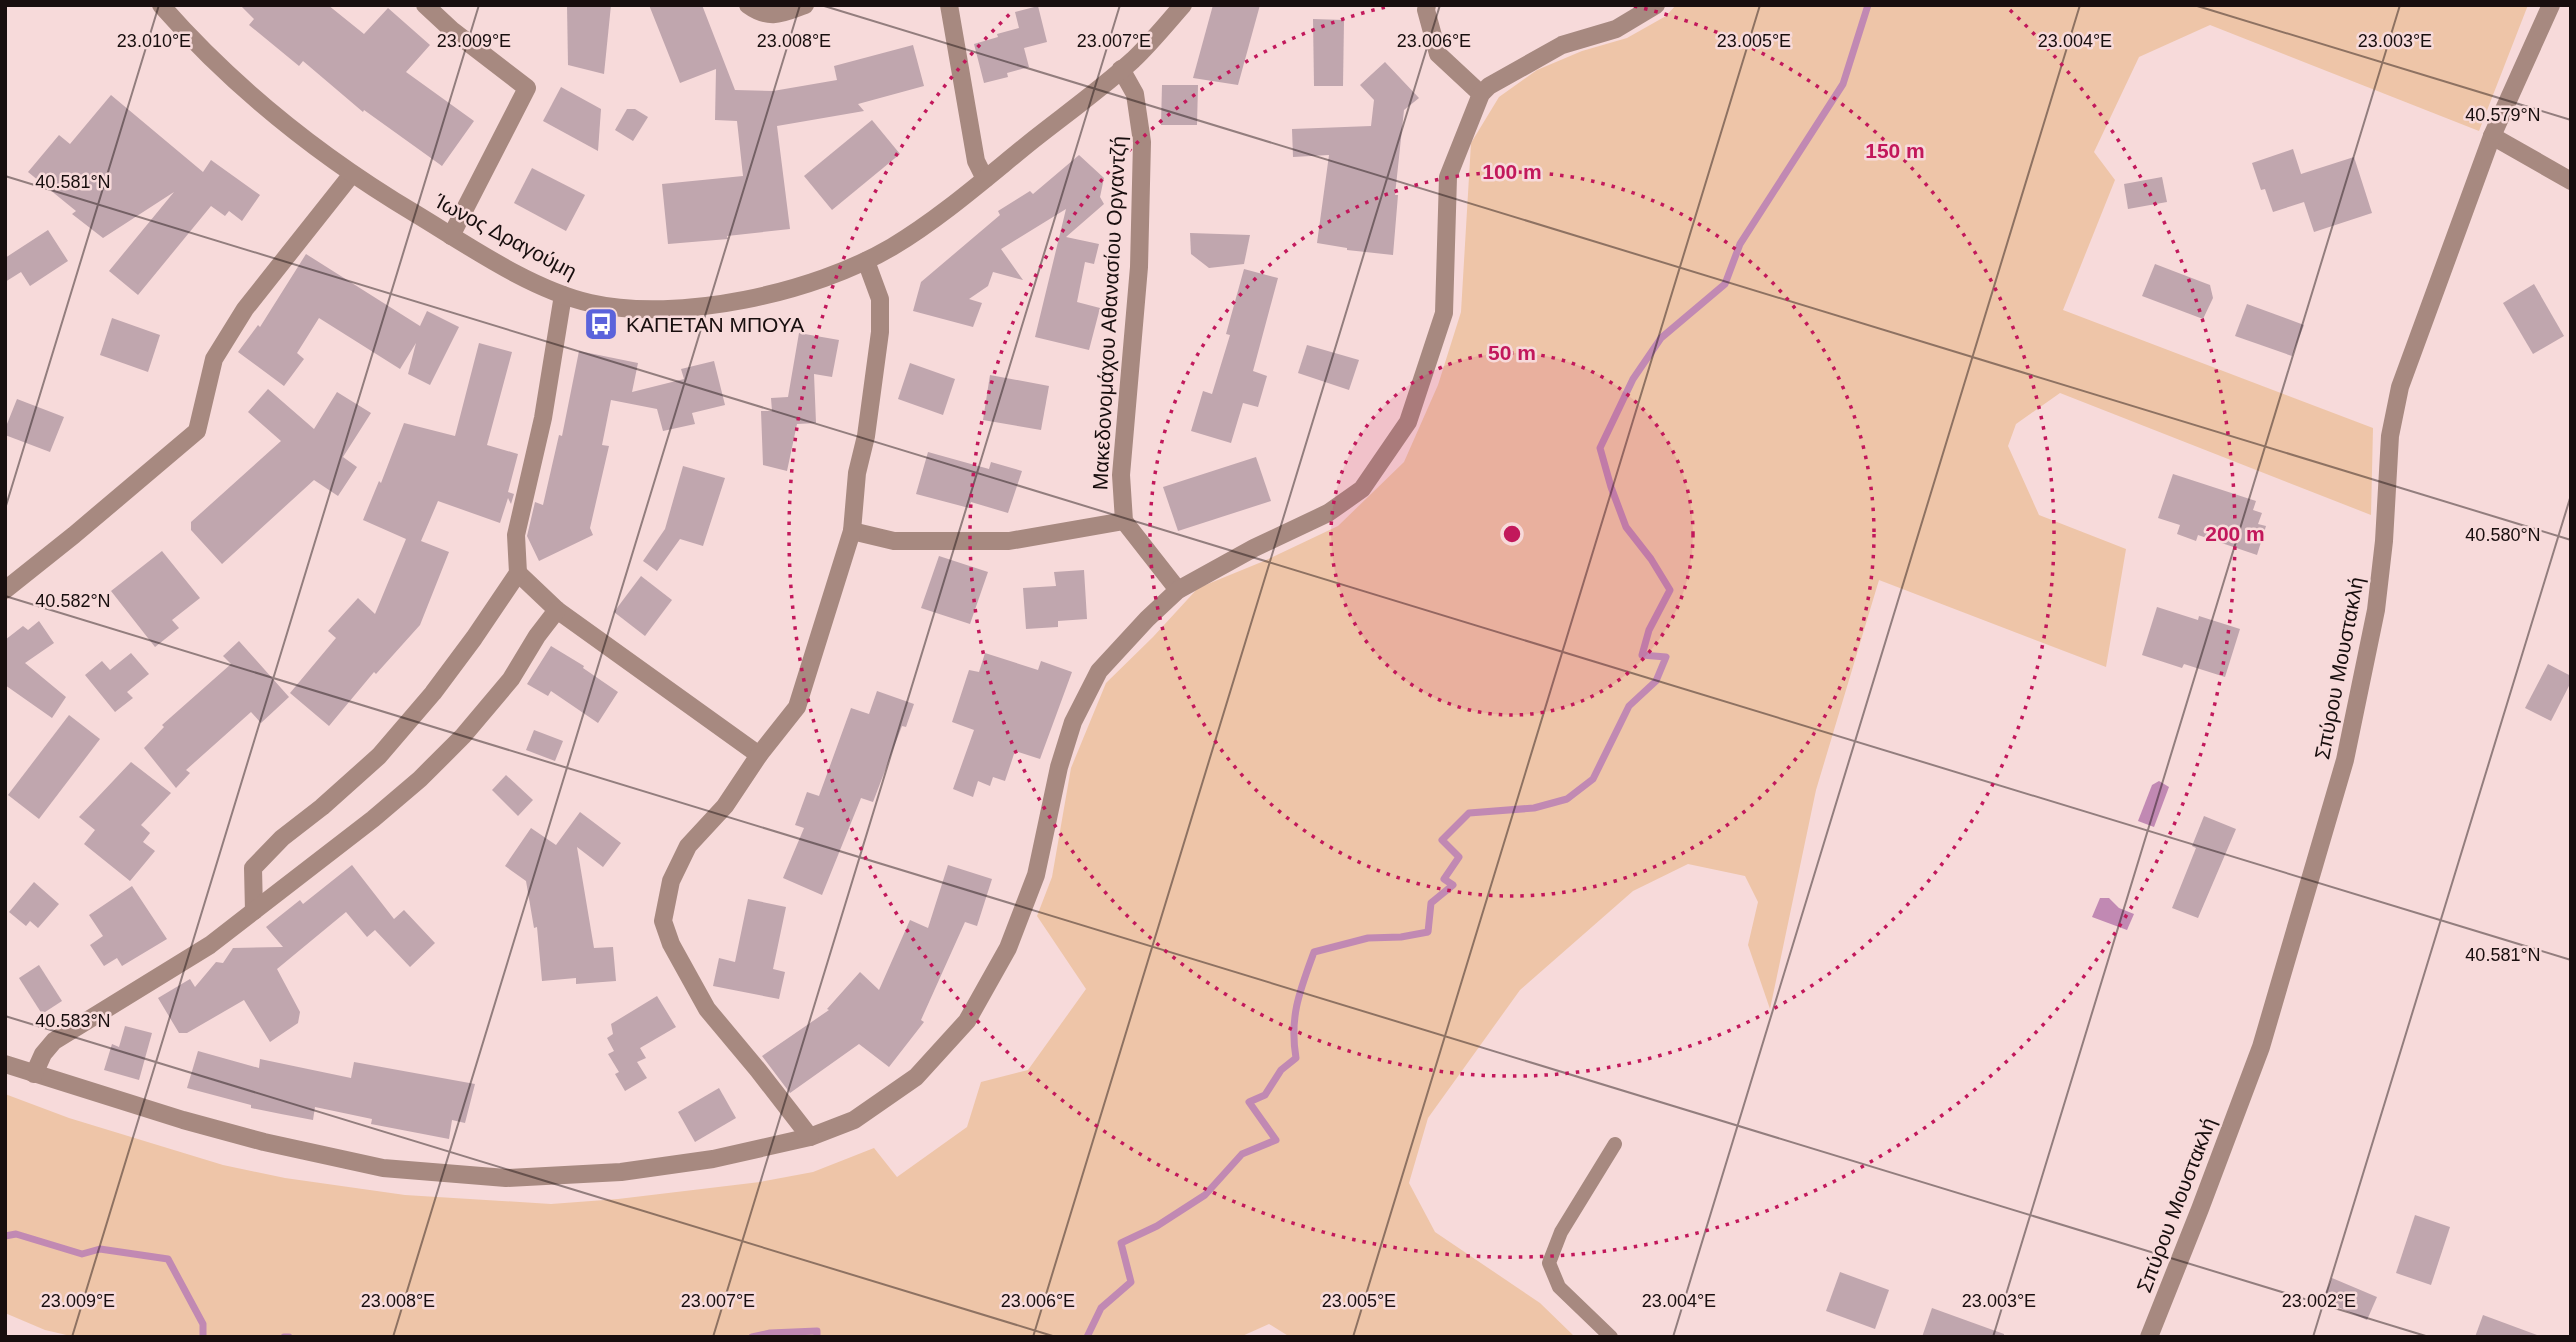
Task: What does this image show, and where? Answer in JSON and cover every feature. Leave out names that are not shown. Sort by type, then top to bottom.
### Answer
[{"type":"street","name":"Ίωνος Δραγούμη","points":[[162,5],[239,83],[275,114],[352,174],[451,236],[530,280],[563,295],[616,307],[679,309],[713,305],[794,287],[866,261],[920,229],[1134,59],[1183,5]]},
{"type":"street","points":[[425,5],[453,31],[527,88],[451,236]]},
{"type":"street","points":[[748,5],[758,12],[777,15],[805,5]]},
{"type":"street","points":[[949,5],[976,161],[985,179]]},
{"type":"street","points":[[1427,5],[1438,54],[1481,94]]},
{"type":"street","points":[[5,1064],[183,1120],[264,1142],[383,1168],[492,1177],[621,1172],[713,1159],[810,1137],[854,1121],[916,1077],[967,1021],[1008,948],[1036,875],[1059,767],[1073,722],[1099,671],[1178,590],[1254,548],[1328,513],[1362,489],[1408,422],[1444,313],[1448,177],[1481,94],[1489,86],[1562,45],[1616,29],[1656,5]]},
{"type":"street","name":"Σπύρου Μουστακλή","points":[[2149,1337],[2261,1047],[2345,760],[2376,610],[2385,541],[2390,436],[2400,387],[2492,136],[2551,5]]},
{"type":"street","name":"Μακεδονομάχου Αθανασίου Οργαντζή","points":[[852,531],[894,541],[1009,541],[1124,521],[1121,475],[1139,268],[1142,142],[1135,94],[1121,69]]},
{"type":"street","points":[[2492,136],[2571,181]]},
{"type":"street","points":[[5,590],[197,432],[214,359],[245,309],[352,174]]},
{"type":"street","points":[[810,1137],[708,1009],[671,944],[663,921],[671,881],[688,846],[725,806],[758,755],[797,707],[852,531],[856,473],[866,436],[881,313],[880,299],[866,261]]},
{"type":"street","points":[[254,911],[253,869],[282,838],[322,807],[379,756],[433,693],[518,573],[516,536],[543,418],[563,295]]},
{"type":"street","points":[[1124,521],[1178,590]]},
{"type":"street","points":[[518,573],[557,610],[758,755]]},
{"type":"street","points":[[34,1074],[43,1054],[54,1041],[200,951],[373,818],[443,756],[511,679],[537,635],[557,610]]},
{"type":"lane","points":[[1611,1337],[1559,1287],[1549,1263],[1561,1232],[1615,1144]]},
{"type":"shaded area","points":[[1676,5],[2528,5],[2479,131],[2210,25],[2139,57],[2094,152],[2115,180],[2063,310],[2373,428],[2371,515],[2060,393],[2016,424],[2008,446],[2039,515],[2126,549],[2106,667],[1879,580],[1816,790],[1770,1009],[1748,945],[1758,902],[1745,876],[1688,864],[1633,891],[1520,990],[1428,1118],[1409,1183],[1435,1232],[1540,1303],[1575,1337],[1290,1337],[1269,1324],[1240,1337],[75,1337],[45,1330],[5,1313],[5,1094],[69,1118],[223,1165],[285,1178],[405,1195],[551,1204],[760,1182],[813,1172],[874,1148],[897,1177],[967,1127],[981,1082],[1028,1070],[1086,989],[1037,916],[1052,877],[1071,768],[1106,683],[1198,588],[1338,526],[1404,462],[1438,385],[1461,312],[1471,143],[1499,97],[1537,70],[1582,51],[1627,38],[1666,16]]},
{"type":"shaded area","points":[[2159,781],[2169,787],[2154,827],[2138,821],[2152,785]]},
{"type":"shaded area","points":[[2100,898],[2109,898],[2119,908],[2134,914],[2127,930],[2092,917]]},
{"type":"building","points":[[240,5],[328,5],[364,34],[388,8],[430,45],[406,72],[474,121],[442,166],[364,110],[363,112],[303,61],[299,66],[249,25],[254,19]]},
{"type":"building","points":[[567,5],[611,5],[604,74],[568,65]]},
{"type":"building","points":[[649,5],[702,5],[735,90],[773,91],[837,80],[834,66],[913,45],[924,86],[858,104],[864,111],[777,126],[790,229],[727,236],[728,239],[668,244],[662,184],[743,176],[737,121],[715,120],[716,69],[680,83]]},
{"type":"building","points":[[1213,5],[1260,5],[1238,85],[1193,78]]},
{"type":"building","points":[[1038,6],[1047,42],[1024,48],[1029,67],[1007,73],[1008,77],[984,83],[974,44],[1019,28],[1015,12]]},
{"type":"building","points":[[1313,19],[1344,20],[1343,86],[1314,86]]},
{"type":"building","points":[[1385,62],[1419,98],[1404,110],[1395,195],[1398,195],[1393,255],[1347,250],[1317,243],[1329,155],[1293,157],[1292,129],[1371,126],[1374,100],[1360,85]]},
{"type":"building","points":[[1162,85],[1198,85],[1197,125],[1161,125]]},
{"type":"building","points":[[561,87],[601,109],[598,151],[543,121]]},
{"type":"building","points":[[111,95],[203,172],[211,160],[260,195],[242,221],[229,211],[225,216],[211,206],[138,295],[109,271],[174,192],[103,238],[72,214],[76,211],[28,172],[59,135],[70,144]]},
{"type":"building","points":[[627,109],[635,109],[648,117],[633,141],[615,130]]},
{"type":"building","points":[[872,120],[900,154],[832,210],[804,176]]},
{"type":"building","points":[[2293,149],[2301,174],[2354,157],[2372,213],[2314,232],[2304,202],[2273,212],[2265,189],[2261,190],[2252,163]]},
{"type":"building","points":[[1079,155],[1104,178],[1100,197],[1104,204],[1066,237],[1099,244],[1094,264],[1085,262],[1077,302],[1100,308],[1089,350],[1035,337],[1066,209],[1001,249],[1023,280],[993,272],[988,286],[969,299],[982,303],[973,327],[913,311],[921,282],[1000,215],[998,211],[1030,191],[1033,194]]},
{"type":"building","points":[[532,168],[585,195],[566,231],[514,203]]},
{"type":"building","points":[[2162,177],[2167,202],[2128,209],[2124,184]]},
{"type":"building","points":[[48,230],[68,261],[30,286],[21,272],[5,282],[5,258]]},
{"type":"building","points":[[1190,233],[1250,235],[1244,264],[1209,268],[1191,254]]},
{"type":"building","points":[[306,254],[420,326],[427,311],[459,327],[430,385],[408,374],[416,343],[400,369],[319,318],[297,353],[304,359],[284,386],[238,352],[258,325],[260,327]]},
{"type":"building","points":[[2155,264],[2210,285],[2213,298],[2203,319],[2142,296]]},
{"type":"building","points":[[1244,269],[1278,278],[1253,371],[1267,376],[1258,407],[1243,403],[1231,443],[1191,431],[1203,391],[1212,394],[1230,335],[1226,334]]},
{"type":"building","points":[[2534,284],[2564,336],[2533,354],[2503,303]]},
{"type":"building","points":[[2247,304],[2304,325],[2292,356],[2235,336]]},
{"type":"building","points":[[112,318],[160,335],[148,372],[100,355]]},
{"type":"building","points":[[799,333],[839,340],[832,377],[814,374],[816,423],[797,424],[787,471],[763,465],[761,411],[772,411],[771,398],[788,397]]},
{"type":"building","points":[[479,343],[512,352],[487,445],[518,454],[508,492],[514,494],[511,504],[508,498],[500,523],[438,501],[421,541],[449,552],[420,625],[376,674],[374,672],[329,726],[290,693],[336,638],[328,631],[358,598],[375,614],[406,539],[363,520],[379,481],[381,483],[404,423],[455,436]]},
{"type":"building","points":[[1307,345],[1359,360],[1349,390],[1298,373]]},
{"type":"building","points":[[579,351],[638,363],[632,392],[684,379],[681,369],[714,361],[725,405],[692,413],[695,424],[663,431],[657,409],[611,400],[602,445],[609,446],[590,528],[593,535],[539,561],[527,536],[535,502],[543,505],[559,435],[562,436]]},
{"type":"building","points":[[910,363],[955,379],[943,415],[898,399]]},
{"type":"building","points":[[990,375],[1049,386],[1041,430],[983,420]]},
{"type":"building","points":[[268,389],[314,429],[337,392],[371,413],[343,457],[357,467],[338,496],[314,480],[222,564],[191,530],[191,522],[281,441],[248,412]]},
{"type":"building","points":[[17,399],[64,417],[50,452],[5,435]]},
{"type":"building","points":[[928,452],[989,469],[991,462],[1022,471],[1008,513],[971,502],[969,508],[916,494]]},
{"type":"building","points":[[1256,457],[1271,501],[1178,531],[1163,487]]},
{"type":"building","points":[[683,466],[725,478],[703,546],[680,539],[657,571],[643,561],[665,529]]},
{"type":"building","points":[[2173,474],[2256,501],[2253,510],[2262,513],[2258,524],[2266,526],[2257,555],[2198,535],[2196,541],[2177,534],[2180,525],[2158,518]]},
{"type":"building","points":[[162,551],[200,598],[172,620],[179,628],[155,647],[111,591]]},
{"type":"building","points":[[939,556],[988,572],[970,624],[921,608]]},
{"type":"building","points":[[1084,570],[1087,619],[1058,621],[1058,627],[1026,629],[1023,588],[1056,586],[1054,572]]},
{"type":"building","points":[[641,576],[672,600],[645,636],[614,612]]},
{"type":"building","points":[[2157,607],[2240,629],[2225,677],[2184,664],[2182,668],[2142,655]]},
{"type":"building","points":[[39,621],[54,643],[25,663],[66,697],[52,718],[5,685],[5,640],[23,626],[28,630]]},
{"type":"building","points":[[239,641],[289,697],[261,723],[251,712],[186,770],[190,773],[176,788],[144,748],[164,727],[162,725],[231,664],[223,656]]},
{"type":"building","points":[[551,646],[584,666],[583,668],[618,692],[598,723],[551,691],[548,696],[527,684]]},
{"type":"building","points":[[131,653],[149,674],[127,692],[133,698],[115,712],[85,675],[102,661],[110,670]]},
{"type":"building","points":[[985,653],[1038,670],[1041,661],[1072,672],[1040,759],[1015,751],[1005,781],[993,777],[990,786],[978,781],[973,797],[953,789],[974,730],[952,722],[969,670],[979,672]]},
{"type":"building","points":[[2548,664],[2571,676],[2571,682],[2551,721],[2525,708]]},
{"type":"building","points":[[877,691],[914,704],[906,727],[902,726],[873,802],[861,798],[822,895],[783,878],[804,828],[795,825],[807,792],[819,796],[851,708],[869,714]]},
{"type":"building","points":[[69,715],[100,739],[39,819],[8,795]]},
{"type":"building","points":[[534,730],[563,741],[555,761],[526,750]]},
{"type":"building","points":[[131,762],[171,793],[141,825],[150,833],[143,842],[155,851],[130,881],[84,844],[95,830],[79,817]]},
{"type":"building","points":[[506,775],[533,800],[518,816],[492,790]]},
{"type":"building","points":[[580,812],[621,843],[603,867],[577,847],[594,948],[613,947],[616,981],[576,984],[576,978],[542,981],[537,927],[534,928],[526,881],[505,866],[531,828],[556,845]]},
{"type":"building","points":[[2204,816],[2236,829],[2198,918],[2172,908],[2196,848],[2192,846]]},
{"type":"building","points":[[352,865],[394,919],[404,910],[435,943],[410,967],[375,930],[367,937],[346,912],[277,969],[300,1012],[298,1023],[270,1042],[244,1000],[187,1033],[179,1033],[158,998],[190,979],[195,987],[216,962],[223,963],[233,948],[283,947],[266,927],[300,900],[303,904]]},
{"type":"building","points":[[948,865],[992,879],[977,926],[965,922],[921,1020],[924,1022],[889,1067],[859,1044],[790,1093],[762,1056],[829,1010],[827,1009],[860,972],[879,990],[910,920],[928,928]]},
{"type":"building","points":[[34,882],[59,904],[38,928],[30,921],[26,926],[9,912]]},
{"type":"building","points":[[132,886],[167,939],[122,966],[117,958],[104,966],[90,945],[103,936],[89,915]]},
{"type":"building","points":[[748,899],[786,907],[773,969],[785,972],[779,999],[713,986],[719,958],[735,962]]},
{"type":"building","points":[[39,965],[62,1001],[42,1014],[19,978]]},
{"type":"building","points":[[657,996],[676,1027],[640,1048],[646,1058],[637,1062],[647,1078],[625,1091],[615,1074],[619,1072],[608,1054],[614,1051],[607,1038],[613,1034],[611,1024]]},
{"type":"building","points":[[125,1026],[152,1033],[139,1080],[104,1070],[112,1044],[119,1047]]},
{"type":"building","points":[[198,1051],[259,1068],[260,1059],[351,1078],[354,1062],[475,1084],[465,1123],[452,1120],[449,1139],[371,1124],[372,1119],[315,1107],[313,1120],[281,1114],[251,1108],[251,1105],[187,1088]]},
{"type":"building","points":[[719,1088],[736,1118],[695,1142],[678,1112]]},
{"type":"building","points":[[2415,1215],[2450,1227],[2431,1285],[2396,1273]]},
{"type":"building","points":[[1840,1272],[1889,1290],[1875,1329],[1826,1311]]},
{"type":"building","points":[[2332,1278],[2377,1297],[2367,1320],[2322,1300]]},
{"type":"building","points":[[1932,1308],[2004,1334],[2004,1337],[1922,1337]]},
{"type":"building","points":[[2483,1315],[2537,1335],[2537,1337],[2475,1337]]},
{"type":"waterway","points":[[1087,1337],[1101,1308],[1131,1282],[1121,1243],[1157,1226],[1205,1195],[1242,1154],[1276,1140],[1249,1102],[1265,1095],[1281,1070],[1296,1058],[1295,1016],[1300,991],[1314,952],[1368,938],[1401,937],[1428,932],[1431,903],[1453,885],[1444,879],[1459,857],[1442,840],[1469,813],[1534,808],[1567,799],[1593,779],[1629,706],[1656,681],[1666,657],[1642,655],[1649,630],[1670,590],[1651,559],[1626,527],[1600,448],[1633,379],[1661,338],[1725,284],[1740,244],[1843,84],[1868,5]]},
{"type":"waterway","points":[[5,1236],[16,1234],[82,1254],[100,1249],[168,1259],[203,1324],[203,1337]]},
{"type":"waterway","points":[[752,1337],[770,1333],[817,1331],[817,1337]]},
{"type":"waterway","points":[[284,1337],[289,1337]]},
{"type":"place","name":"ΚΑΠΕΤΑΝ ΜΠΟΥΑ","points":[[601,324]]}]
